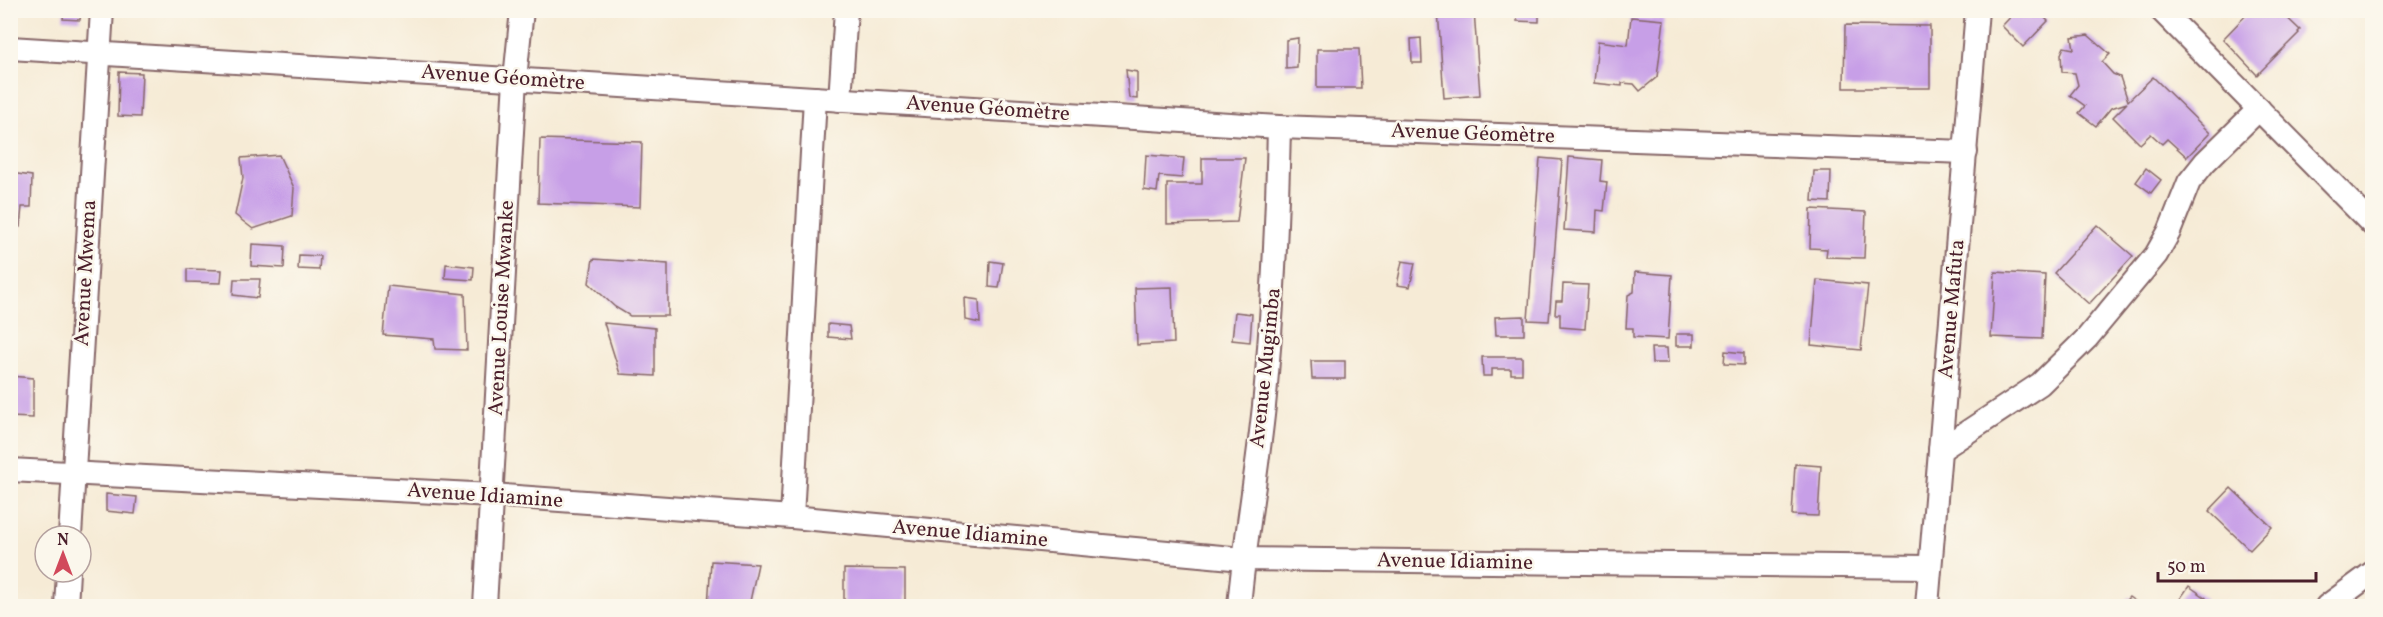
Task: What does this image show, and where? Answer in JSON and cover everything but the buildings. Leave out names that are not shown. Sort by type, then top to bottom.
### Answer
[{"type":"street","name":"Avenue Mwema","points":[[71,524],[102,10]]},
{"type":"street","name":"Avenue Louise Mwanke","points":[[485,606],[515,79],[522,10]]},
{"type":"street","points":[[840,100],[846,10]]},
{"type":"street","name":"Avenue Mafuta","points":[[1927,606],[1977,10]]},
{"type":"street","points":[[2161,10],[2373,224]]},
{"type":"street","name":"Avenue Géomètre","points":[[10,48],[1279,128],[1966,152]]},
{"type":"street","points":[[792,517],[815,98]]},
{"type":"street","points":[[1940,450],[2040,384],[2087,338],[2156,255],[2169,232],[2189,182],[2205,162],[2259,109]]},
{"type":"street","name":"Avenue Mugimba","points":[[1239,606],[1243,559],[1264,406],[1275,282],[1279,128]]},
{"type":"street","name":"Avenue Idiamine","points":[[10,470],[492,495],[792,517],[1243,559],[1930,567]]},
{"type":"street","points":[[2327,606],[2373,573]]},
{"type":"street","points":[[66,606],[67,584]]}]
